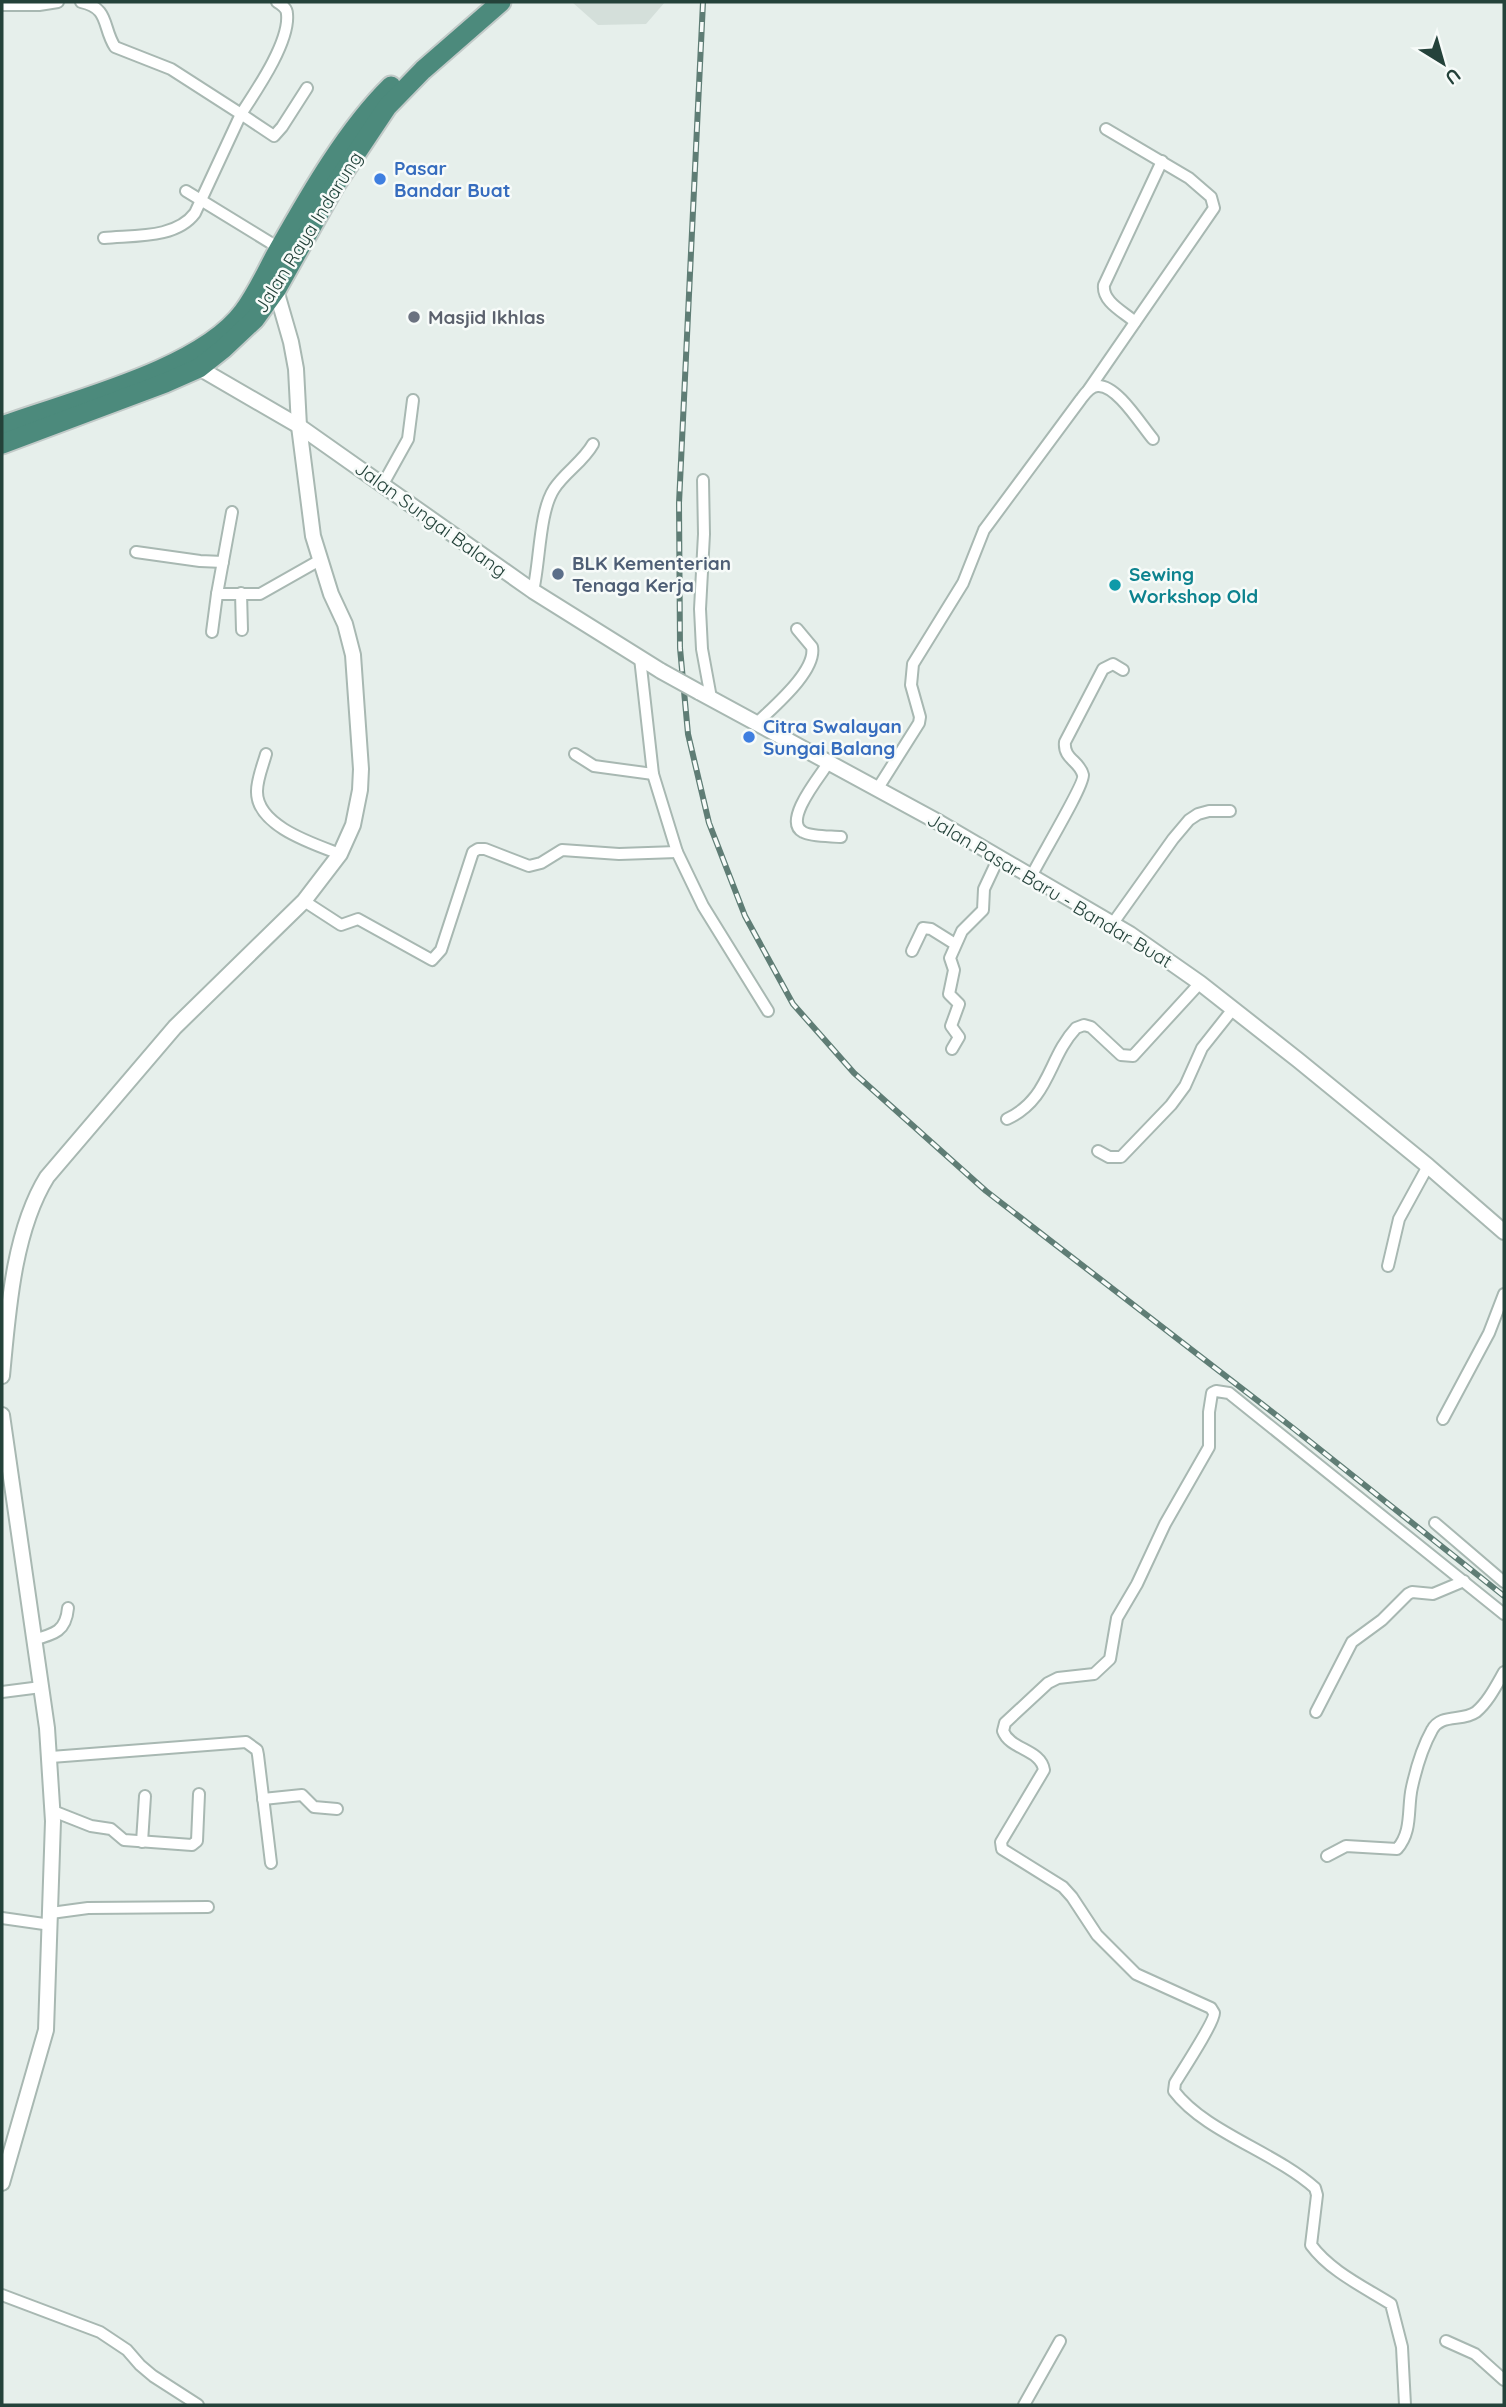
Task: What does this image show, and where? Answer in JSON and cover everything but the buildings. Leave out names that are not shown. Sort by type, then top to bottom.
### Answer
[{"type":"highway","name":"Jalan Raya Indarung","points":[[2,426],[159,370],[208,344],[243,312],[279,248],[370,106],[433,45],[483,2]]},
{"type":"highway","name":"Jalan Raya Indarung","points":[[2,444],[153,388],[199,368],[255,319],[276,290],[335,185],[387,107],[423,70],[501,2]]},
{"type":"street","points":[[2,5],[58,2]]},
{"type":"street","points":[[81,2],[92,5],[101,13],[115,47],[171,69],[274,136],[307,88]]},
{"type":"street","points":[[104,238],[178,228],[192,218],[241,114],[274,60],[287,14],[285,8],[277,2]]},
{"type":"street","points":[[878,788],[919,723],[920,717],[911,685],[913,664],[963,583],[984,530],[1089,390],[1214,208],[1213,200],[1206,192],[1162,161],[1106,130]]},
{"type":"street","points":[[1135,322],[1107,298],[1104,285],[1162,161]]},
{"type":"street","points":[[186,191],[279,248]]},
{"type":"street","points":[[2,1376],[14,1273],[37,1192],[175,1027],[304,901],[340,854],[353,825],[361,769],[353,655],[345,624],[331,594],[313,536],[291,342],[276,290]]},
{"type":"street","name":"Jalan Sungai Balang","points":[[199,368],[299,426],[533,592],[640,659],[705,695]]},
{"type":"street","points":[[1089,390],[1102,386],[1118,397],[1153,439]]},
{"type":"street","points":[[383,484],[408,439],[413,400]]},
{"type":"street","points":[[533,592],[544,514],[549,500],[554,489],[593,444]]},
{"type":"street","points":[[703,480],[704,534],[700,609],[705,695]]},
{"type":"street","points":[[212,632],[232,512]]},
{"type":"street","points":[[136,552],[223,562]]},
{"type":"street","points":[[217,594],[260,594],[320,560]]},
{"type":"street","points":[[241,593],[242,630]]},
{"type":"street","points":[[757,723],[788,693],[812,657],[812,647],[797,629]]},
{"type":"street","points":[[640,659],[653,774],[677,852],[703,906],[768,1010]]},
{"type":"street","points":[[1032,875],[1077,795],[1083,779],[1081,771],[1069,760],[1064,749],[1065,742],[1103,669],[1113,664],[1123,670]]},
{"type":"street","name":"Jalan Pasar Baru - Bandar Buat","points":[[705,695],[878,788],[1112,923],[1233,1009],[1428,1166],[1504,1232]]},
{"type":"street","points":[[266,754],[257,793],[264,810],[277,825],[295,836],[340,854]]},
{"type":"street","points":[[575,754],[594,766],[653,774]]},
{"type":"street","points":[[829,762],[795,819],[796,825],[804,833],[841,838]]},
{"type":"street","points":[[1112,923],[1189,820],[1209,811],[1230,811]]},
{"type":"street","points":[[304,901],[341,925],[358,919],[432,960],[441,950],[473,852],[478,849],[485,849],[529,866],[537,865],[562,850],[619,854],[677,852]]},
{"type":"street","points":[[952,1049],[959,1037],[951,1026],[960,1003],[949,994],[954,970],[950,958],[965,927],[983,910],[984,889],[999,857]]},
{"type":"street","points":[[912,951],[923,928],[930,929],[955,944]]},
{"type":"street","points":[[1007,1119],[1024,1110],[1036,1097],[1076,1027],[1091,1027],[1121,1055],[1133,1056],[1200,983]]},
{"type":"street","points":[[1098,1150],[1109,1157],[1121,1157],[1139,1139],[1185,1086],[1202,1048],[1233,1009]]},
{"type":"street","points":[[1388,1266],[1399,1220],[1428,1166]]},
{"type":"street","points":[[1443,1419],[1489,1333],[1504,1294]]},
{"type":"street","points":[[1405,2405],[1402,2347],[1391,2304],[1353,2281],[1311,2245],[1317,2195],[1315,2188],[1273,2158],[1237,2139],[1189,2107],[1174,2091],[1175,2083],[1208,2030],[1213,2011],[1136,1974],[1097,1935],[1072,1896],[1063,1887],[1001,1847],[1001,1842],[1044,1770],[1043,1763],[1037,1757],[1007,1740],[1003,1731],[1005,1723],[1048,1683],[1058,1678],[1094,1674],[1110,1659],[1117,1618],[1137,1584],[1165,1524],[1209,1447],[1209,1412],[1212,1394],[1216,1391],[1229,1393],[1504,1615]]},
{"type":"street","points":[[2,1415],[51,1757],[52,1811],[46,2030],[2,2183]]},
{"type":"street","points":[[1435,1523],[1504,1583]]},
{"type":"street","points":[[1316,1712],[1352,1642],[1359,1635],[1382,1620],[1408,1594],[1433,1594],[1464,1581]]},
{"type":"street","points":[[33,1640],[62,1628],[66,1622],[68,1608]]},
{"type":"street","points":[[1327,1856],[1346,1846],[1397,1849],[1404,1839],[1411,1812],[1412,1788],[1431,1731],[1440,1721],[1475,1713],[1504,1672]]},
{"type":"street","points":[[2,1692],[41,1687]]},
{"type":"street","points":[[51,1757],[246,1742],[257,1750],[271,1863]]},
{"type":"street","points":[[52,1811],[92,1826],[111,1829],[124,1840],[195,1844],[199,1794]]},
{"type":"street","points":[[142,1842],[145,1796]]},
{"type":"street","points":[[264,1799],[302,1796],[314,1807],[337,1809]]},
{"type":"street","points":[[2,1918],[51,1919],[78,1909],[208,1907]]},
{"type":"street","points":[[2,2295],[108,2336],[127,2350],[153,2376],[198,2405]]},
{"type":"street","points":[[1024,2405],[1060,2341]]},
{"type":"street","points":[[1446,2341],[1475,2354],[1504,2380]]},
{"type":"shaded area","points":[[572,2],[665,2],[646,24],[598,25]]},
{"type":"railway","points":[[703,2],[679,503],[680,648],[688,734],[709,823],[745,916],[793,1004],[854,1073],[986,1191],[1293,1428],[1504,1596]]},
{"type":"place","name":"Pasar Bandar Buat","points":[[380,179]]},
{"type":"place","name":"Masjid Ikhlas","points":[[414,317]]},
{"type":"place","name":"BLK Kementerian Tenaga Kerja","points":[[558,574]]},
{"type":"place","name":"Sewing Workshop Old","points":[[1115,585]]},
{"type":"place","name":"Citra Swalayan Sungai Balang","points":[[749,737]]}]
